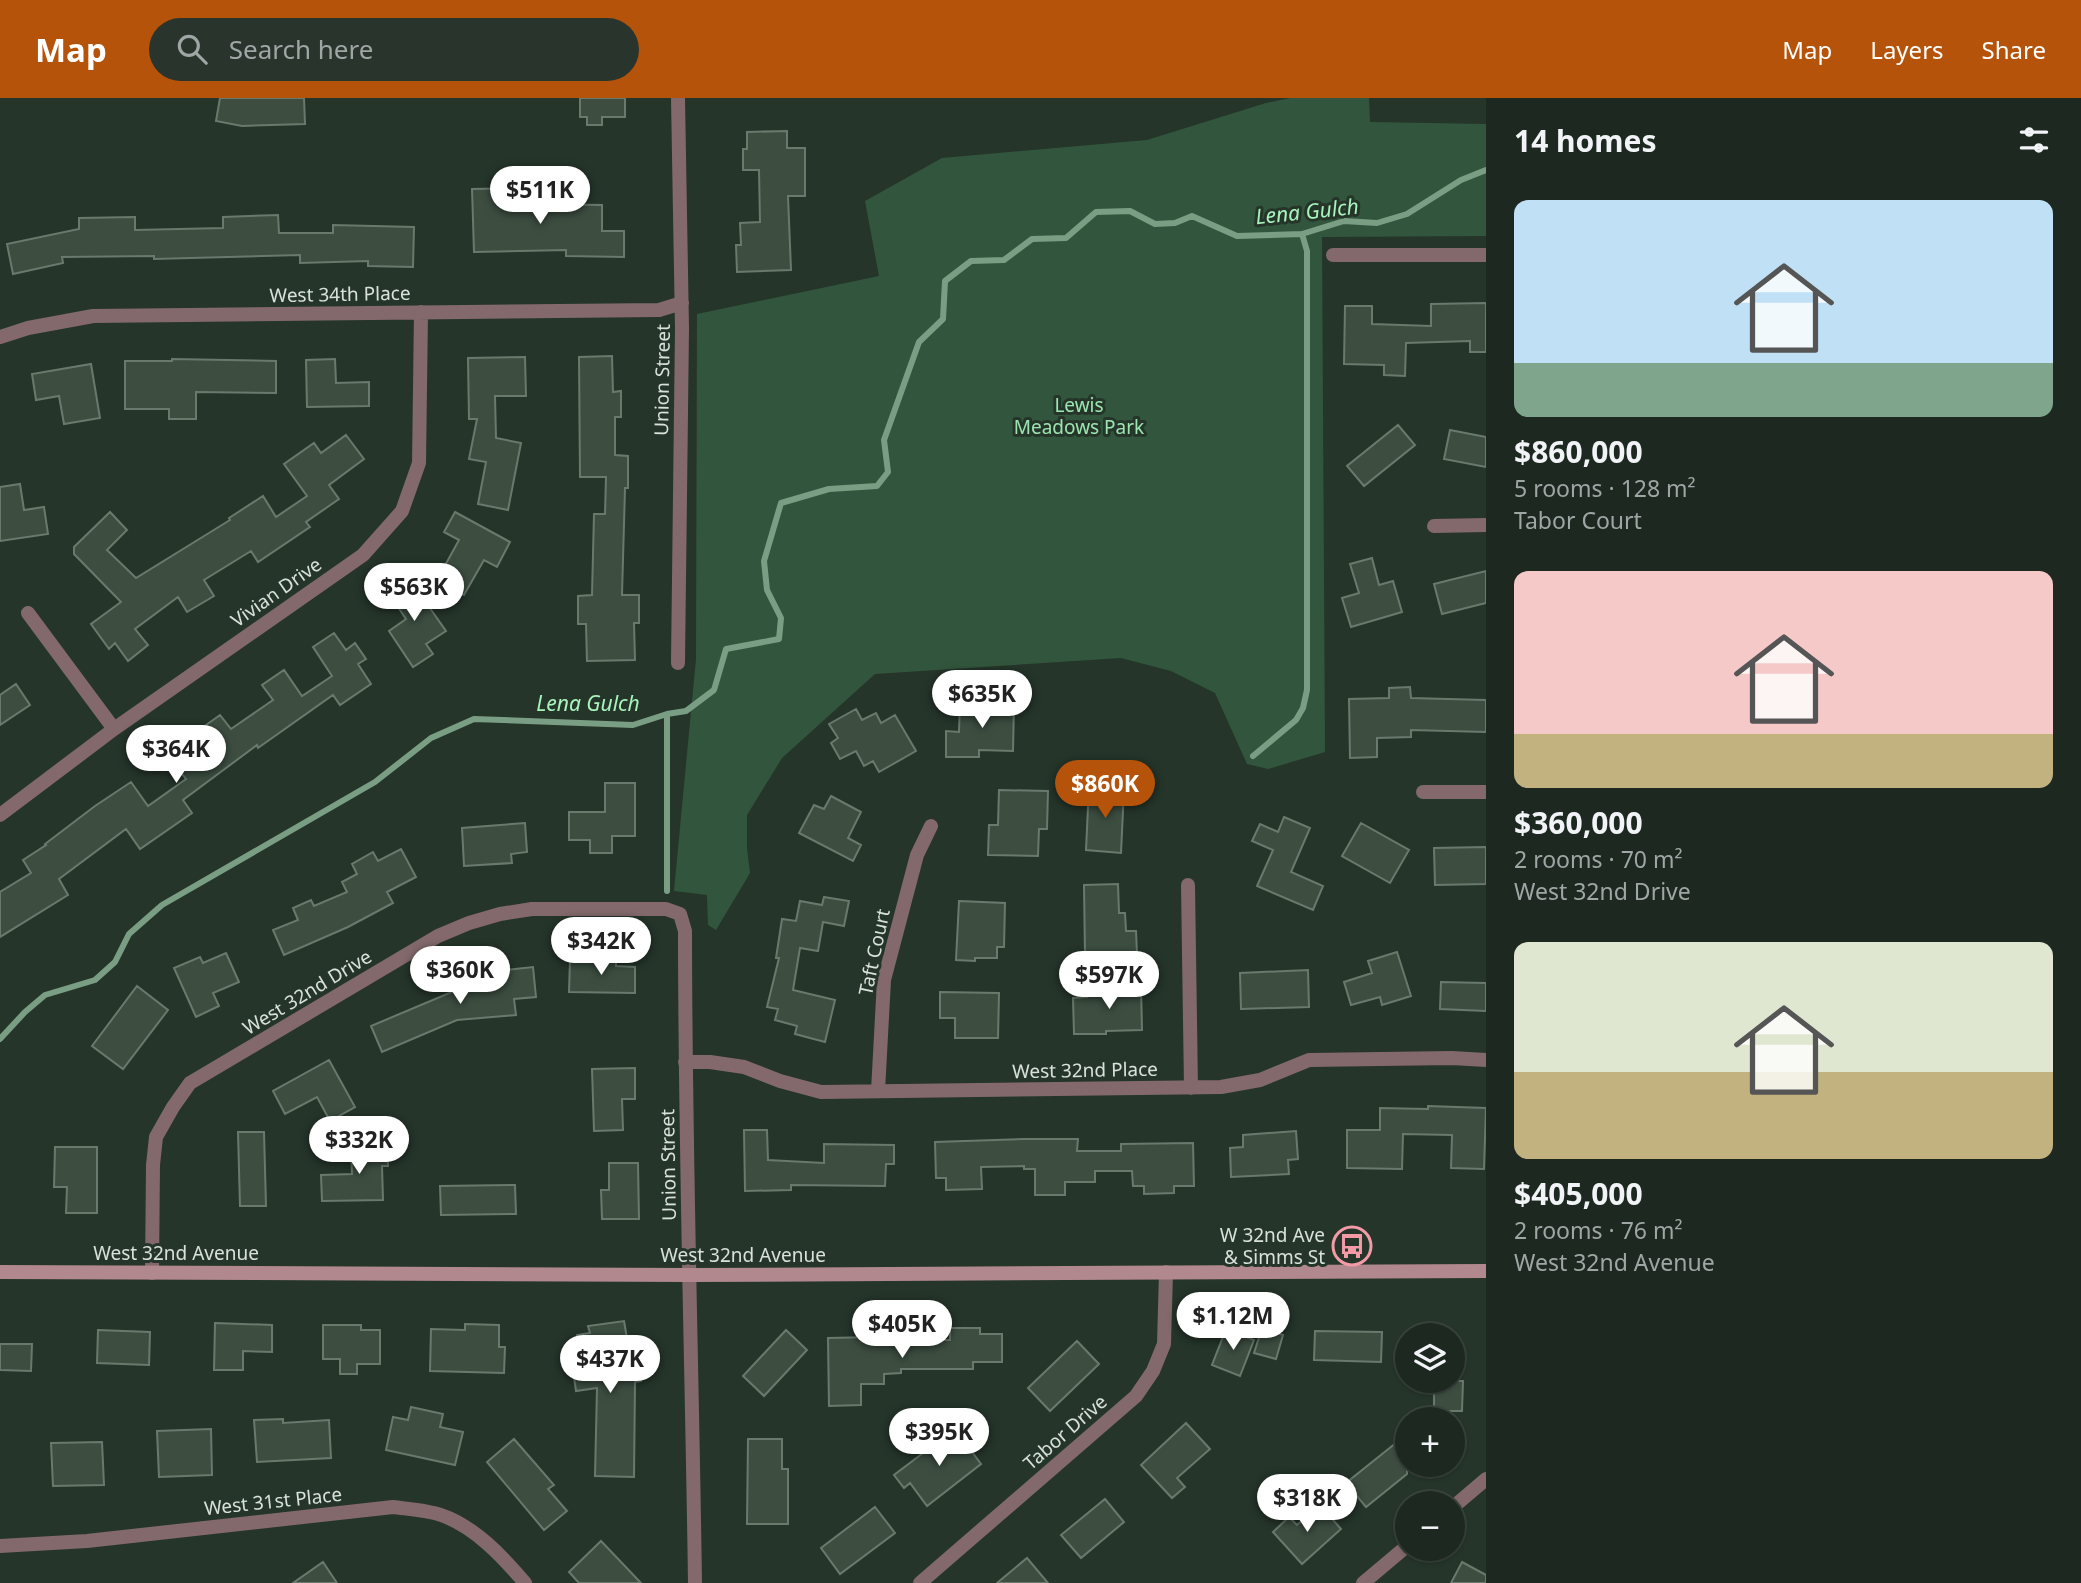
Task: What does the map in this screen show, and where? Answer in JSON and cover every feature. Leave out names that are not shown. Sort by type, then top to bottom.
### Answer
[{"type":"street","name":"Union Street","points":[[678,98],[682,303],[678,663]]},
{"type":"street","points":[[1334,255],[1486,255]]},
{"type":"street","name":"West 34th Place","points":[[0,337],[28,328],[93,316],[659,310],[682,303]]},
{"type":"street","name":"Vivian Drive","points":[[0,815],[114,729],[363,555],[402,511],[419,463],[421,312]]},
{"type":"street","points":[[1434,526],[1486,525]]},
{"type":"street","points":[[28,613],[114,729]]},
{"type":"street","points":[[1423,792],[1486,792]]},
{"type":"street","name":"Taft Court","points":[[878,1091],[884,980],[918,855],[931,826]]},
{"type":"street","points":[[1188,885],[1191,1088]]},
{"type":"street","name":"West 32nd Drive","points":[[152,1273],[153,1165],[156,1137],[190,1083],[438,936],[469,923],[532,909],[666,909],[680,914]]},
{"type":"street","name":"Union Street","points":[[680,914],[685,931],[695,1583]]},
{"type":"street","name":"West 32nd Place","points":[[685,1062],[710,1062],[744,1067],[780,1081],[821,1092],[1221,1087],[1260,1080],[1309,1060],[1486,1060]]},
{"type":"street","name":"West 32nd Avenue","points":[[0,1272],[690,1275],[1486,1271]]},
{"type":"street","name":"Tabor Drive","points":[[920,1583],[1136,1396],[1153,1371],[1164,1344],[1166,1272]]},
{"type":"street","points":[[1465,1497],[1486,1479]]},
{"type":"street","name":"West 31st Place","points":[[0,1546],[87,1541],[393,1507],[441,1514],[463,1526],[485,1542],[525,1583]]},
{"type":"street","points":[[1363,1583],[1395,1556]]},
{"type":"green space","name":"Lewis Meadows Park","points":[[1290,98],[1369,98],[1370,122],[1486,124],[1486,236],[1322,237],[1325,752],[1268,769],[1247,764],[1215,693],[1171,671],[1121,658],[875,674],[782,758],[747,815],[750,873],[716,930],[708,925],[707,895],[674,891],[696,659],[697,314],[879,276],[865,201],[942,158],[1147,140]]},
{"type":"building","points":[[220,98],[304,98],[305,124],[242,126],[216,121]]},
{"type":"building","points":[[580,98],[625,98],[625,117],[602,117],[602,125],[587,125],[587,117],[580,117]]},
{"type":"building","points":[[787,131],[787,148],[805,148],[805,196],[788,196],[791,270],[737,272],[736,245],[741,245],[740,223],[760,222],[759,170],[743,170],[743,149],[747,149],[747,132]]},
{"type":"building","points":[[519,188],[520,202],[602,205],[602,231],[624,231],[624,257],[566,256],[566,250],[474,252],[472,189]]},
{"type":"building","points":[[278,215],[279,233],[333,233],[333,225],[414,227],[413,267],[368,266],[368,261],[300,263],[300,255],[154,259],[154,256],[62,257],[63,263],[13,274],[7,244],[79,229],[79,218],[135,217],[135,230],[223,228],[223,217]]},
{"type":"building","points":[[1486,303],[1486,352],[1470,352],[1470,341],[1406,343],[1405,376],[1384,375],[1384,365],[1344,364],[1345,306],[1372,306],[1372,324],[1431,326],[1431,304]]},
{"type":"building","points":[[612,356],[613,392],[621,391],[621,417],[615,417],[615,455],[628,456],[622,595],[639,595],[639,623],[634,623],[635,660],[587,661],[586,624],[578,624],[578,596],[592,595],[594,514],[605,514],[606,477],[580,477],[579,357]]},
{"type":"building","points":[[525,357],[526,396],[495,396],[496,438],[521,443],[508,510],[478,504],[486,462],[469,459],[477,419],[469,419],[468,358]]},
{"type":"building","points":[[335,359],[336,383],[369,382],[369,406],[307,407],[306,360]]},
{"type":"building","points":[[125,361],[276,361],[276,393],[196,392],[196,419],[169,419],[169,409],[125,409]]},
{"type":"building","points":[[91,364],[100,418],[64,424],[59,396],[36,400],[32,374]]},
{"type":"building","points":[[1398,425],[1415,445],[1364,486],[1347,466]]},
{"type":"building","points":[[1450,430],[1486,437],[1486,467],[1444,459]]},
{"type":"building","points":[[346,435],[364,459],[329,485],[339,499],[306,522],[310,527],[258,562],[251,551],[204,580],[214,596],[187,612],[178,597],[135,629],[148,645],[128,661],[115,643],[109,649],[91,624],[121,602],[74,554],[74,547],[110,512],[127,530],[107,550],[136,578],[230,520],[229,518],[263,496],[276,517],[307,496],[284,464],[314,443],[321,453]]},
{"type":"building","points":[[20,484],[24,510],[44,507],[48,534],[0,541],[0,487]]},
{"type":"building","points":[[455,512],[510,542],[497,567],[484,560],[464,595],[437,580],[459,540],[444,532]]},
{"type":"building","points":[[1372,558],[1379,585],[1393,581],[1402,612],[1351,627],[1342,598],[1359,593],[1350,564]]},
{"type":"building","points":[[1486,571],[1486,603],[1442,614],[1434,584]]},
{"type":"building","points":[[408,577],[446,631],[426,644],[433,654],[413,667],[389,631],[406,619],[387,591]]},
{"type":"building","points":[[334,633],[346,650],[355,643],[366,659],[358,664],[371,684],[340,705],[333,695],[258,748],[257,745],[183,800],[192,813],[140,849],[126,829],[59,879],[68,895],[0,937],[0,892],[31,873],[23,860],[131,782],[148,806],[186,779],[177,767],[208,744],[199,730],[220,715],[231,729],[273,700],[262,685],[284,670],[302,696],[332,676],[313,647]]},
{"type":"building","points":[[16,684],[30,705],[0,725],[0,695]]},
{"type":"building","points":[[1410,687],[1411,698],[1486,700],[1486,732],[1411,730],[1411,737],[1377,738],[1377,757],[1350,758],[1349,699],[1389,698],[1389,688]]},
{"type":"building","points":[[960,702],[1014,703],[1013,751],[979,750],[979,757],[946,757],[946,731],[959,732]]},
{"type":"building","points":[[856,709],[862,720],[876,713],[881,723],[895,715],[916,751],[879,772],[873,761],[864,766],[856,751],[840,759],[831,743],[838,738],[829,724]]},
{"type":"building","points":[[605,783],[635,783],[635,836],[612,836],[612,853],[590,853],[590,840],[569,840],[569,812],[605,812]]},
{"type":"building","points":[[1089,786],[1124,789],[1121,853],[1086,850]]},
{"type":"building","points":[[999,790],[1048,791],[1047,829],[1039,829],[1038,856],[988,855],[989,825],[998,825]]},
{"type":"building","points":[[831,796],[861,812],[848,838],[861,845],[853,861],[799,833],[814,805],[824,809]]},
{"type":"building","points":[[1284,817],[1310,828],[1291,872],[1323,886],[1313,910],[1257,886],[1273,850],[1252,841],[1260,824],[1278,832]]},
{"type":"building","points":[[525,823],[527,852],[511,854],[512,863],[464,866],[462,828]]},
{"type":"building","points":[[1361,823],[1409,850],[1390,883],[1342,856]]},
{"type":"building","points":[[1486,847],[1486,884],[1435,885],[1434,848]]},
{"type":"building","points":[[401,849],[416,877],[387,892],[393,903],[348,927],[284,955],[273,930],[298,920],[293,908],[311,900],[314,906],[347,892],[342,882],[357,874],[352,864],[373,852],[378,861]]},
{"type":"building","points":[[1118,884],[1119,913],[1125,913],[1126,931],[1136,931],[1137,954],[1085,955],[1084,885]]},
{"type":"building","points":[[824,897],[849,901],[844,926],[823,922],[818,951],[800,948],[793,990],[835,1000],[825,1042],[795,1034],[797,1026],[775,1020],[778,1009],[767,1007],[779,958],[776,958],[782,919],[796,921],[800,901],[822,905]]},
{"type":"building","points":[[959,901],[1005,903],[1004,947],[997,947],[997,958],[956,960]]},
{"type":"building","points":[[1397,952],[1411,996],[1382,1005],[1380,997],[1351,1005],[1344,982],[1372,973],[1368,961]]},
{"type":"building","points":[[226,953],[239,982],[213,993],[219,1006],[196,1017],[174,968],[200,957],[203,963]]},
{"type":"building","points":[[570,960],[616,960],[616,966],[635,967],[635,993],[569,992]]},
{"type":"building","points":[[533,967],[536,997],[514,999],[516,1015],[457,1020],[382,1052],[371,1026],[459,989],[459,982],[478,980],[477,973]]},
{"type":"building","points":[[1308,970],[1309,1007],[1241,1009],[1240,973]]},
{"type":"building","points":[[1441,982],[1486,983],[1486,1011],[1440,1009]]},
{"type":"building","points":[[137,986],[168,1010],[123,1069],[92,1046]]},
{"type":"building","points":[[1102,986],[1141,986],[1142,1030],[1074,1034],[1073,998],[1102,995]]},
{"type":"building","points":[[940,992],[999,993],[998,1038],[955,1038],[955,1018],[940,1018]]},
{"type":"building","points":[[329,1060],[355,1107],[330,1121],[317,1097],[285,1114],[273,1091]]},
{"type":"building","points":[[635,1068],[635,1099],[622,1099],[623,1130],[594,1131],[592,1069]]},
{"type":"building","points":[[1428,1106],[1486,1108],[1484,1169],[1451,1168],[1452,1135],[1403,1134],[1402,1169],[1347,1168],[1347,1130],[1380,1130],[1380,1108],[1428,1109]]},
{"type":"building","points":[[744,1130],[767,1130],[768,1160],[824,1163],[824,1144],[894,1145],[894,1164],[886,1164],[885,1186],[791,1185],[791,1190],[745,1191]]},
{"type":"building","points":[[1296,1131],[1298,1159],[1288,1160],[1289,1174],[1231,1177],[1230,1148],[1243,1147],[1243,1135]]},
{"type":"building","points":[[238,1132],[264,1132],[266,1206],[240,1206]]},
{"type":"building","points":[[1078,1139],[1077,1151],[1121,1151],[1121,1144],[1193,1143],[1194,1186],[1174,1186],[1174,1193],[1144,1194],[1144,1186],[1133,1186],[1132,1171],[1095,1171],[1095,1182],[1065,1182],[1065,1195],[1035,1195],[1035,1169],[1024,1169],[1024,1166],[981,1167],[982,1189],[946,1190],[946,1178],[936,1178],[935,1142]]},
{"type":"building","points":[[351,1144],[387,1144],[388,1166],[382,1166],[383,1200],[322,1201],[321,1175],[352,1174]]},
{"type":"building","points":[[55,1147],[97,1147],[97,1213],[66,1213],[67,1187],[54,1187]]},
{"type":"building","points":[[609,1163],[638,1163],[639,1219],[602,1219],[601,1190],[609,1190]]},
{"type":"building","points":[[515,1185],[516,1214],[441,1215],[440,1186]]},
{"type":"building","points":[[624,1321],[629,1350],[636,1348],[641,1381],[635,1382],[634,1477],[595,1476],[597,1388],[576,1391],[571,1357],[580,1356],[577,1335],[590,1333],[588,1326]]},
{"type":"building","points":[[215,1323],[272,1325],[272,1352],[243,1351],[243,1370],[214,1370]]},
{"type":"building","points":[[465,1324],[499,1325],[499,1347],[505,1347],[504,1373],[430,1371],[431,1329],[465,1330]]},
{"type":"building","points":[[323,1325],[361,1325],[361,1330],[380,1330],[380,1364],[357,1364],[357,1374],[340,1374],[340,1359],[323,1359]]},
{"type":"building","points":[[950,1328],[980,1328],[980,1334],[1002,1334],[1002,1362],[973,1362],[973,1369],[901,1369],[901,1373],[884,1374],[884,1384],[861,1384],[861,1405],[829,1406],[828,1338],[874,1337],[874,1345],[931,1343],[931,1340],[950,1340]]},
{"type":"building","points":[[1262,1328],[1283,1335],[1276,1359],[1254,1353]]},
{"type":"building","points":[[1226,1329],[1254,1340],[1240,1376],[1212,1365]]},
{"type":"building","points":[[98,1330],[150,1332],[149,1365],[97,1363]]},
{"type":"building","points":[[786,1330],[807,1350],[764,1396],[743,1376]]},
{"type":"building","points":[[1315,1331],[1382,1332],[1381,1362],[1314,1360]]},
{"type":"building","points":[[1077,1341],[1099,1364],[1050,1411],[1028,1388]]},
{"type":"building","points":[[0,1344],[32,1344],[31,1371],[0,1370]]},
{"type":"building","points":[[1434,1393],[1463,1393],[1462,1407],[1434,1407]]},
{"type":"building","points":[[411,1407],[443,1414],[440,1427],[463,1432],[455,1465],[386,1450],[393,1417],[408,1420]]},
{"type":"building","points":[[283,1419],[283,1423],[329,1420],[331,1458],[257,1462],[254,1420]]},
{"type":"building","points":[[1186,1423],[1210,1449],[1177,1478],[1185,1487],[1172,1498],[1141,1465]]},
{"type":"building","points":[[211,1429],[212,1475],[159,1477],[157,1431]]},
{"type":"building","points":[[955,1429],[981,1464],[927,1506],[910,1483],[904,1488],[894,1475]]},
{"type":"building","points":[[514,1439],[554,1485],[548,1489],[567,1511],[544,1530],[487,1462]]},
{"type":"building","points":[[748,1439],[782,1439],[782,1469],[788,1469],[788,1524],[747,1524]]},
{"type":"building","points":[[102,1442],[104,1485],[53,1486],[51,1443]]},
{"type":"building","points":[[1395,1444],[1395,1477],[1403,1477],[1366,1507],[1346,1483]]},
{"type":"building","points":[[1105,1499],[1124,1522],[1081,1558],[1061,1535]]},
{"type":"building","points":[[1320,1505],[1341,1529],[1302,1564],[1273,1532],[1289,1517],[1297,1525]]},
{"type":"building","points":[[875,1507],[895,1533],[840,1574],[821,1548]]},
{"type":"building","points":[[601,1541],[641,1583],[579,1583],[569,1572]]},
{"type":"building","points":[[1027,1558],[1048,1583],[997,1583]]},
{"type":"building","points":[[323,1562],[337,1583],[293,1583]]},
{"type":"building","points":[[1462,1562],[1486,1575],[1486,1583],[1451,1583]]},
{"type":"waterway","name":"Lena Gulch","points":[[0,1039],[45,995],[95,980],[115,962],[129,934],[162,905],[375,782],[431,738],[474,719],[633,725],[686,711],[714,690],[726,649],[779,639],[781,618],[767,590],[764,561],[781,503],[829,489],[877,486],[888,472],[884,440],[919,342],[943,319],[945,281],[971,261],[1004,260],[1032,239],[1066,238],[1096,212],[1130,211],[1155,224],[1175,223],[1192,216],[1237,236],[1302,234],[1344,221],[1377,223],[1407,214],[1461,180],[1486,170]]},
{"type":"waterway","points":[[1253,756],[1296,720],[1303,708],[1307,690],[1307,251],[1302,234]]},
{"type":"waterway","points":[[667,714],[667,891]]},
{"type":"place","name":"W 32nd Ave & Simms St","points":[[1352,1246]]}]
